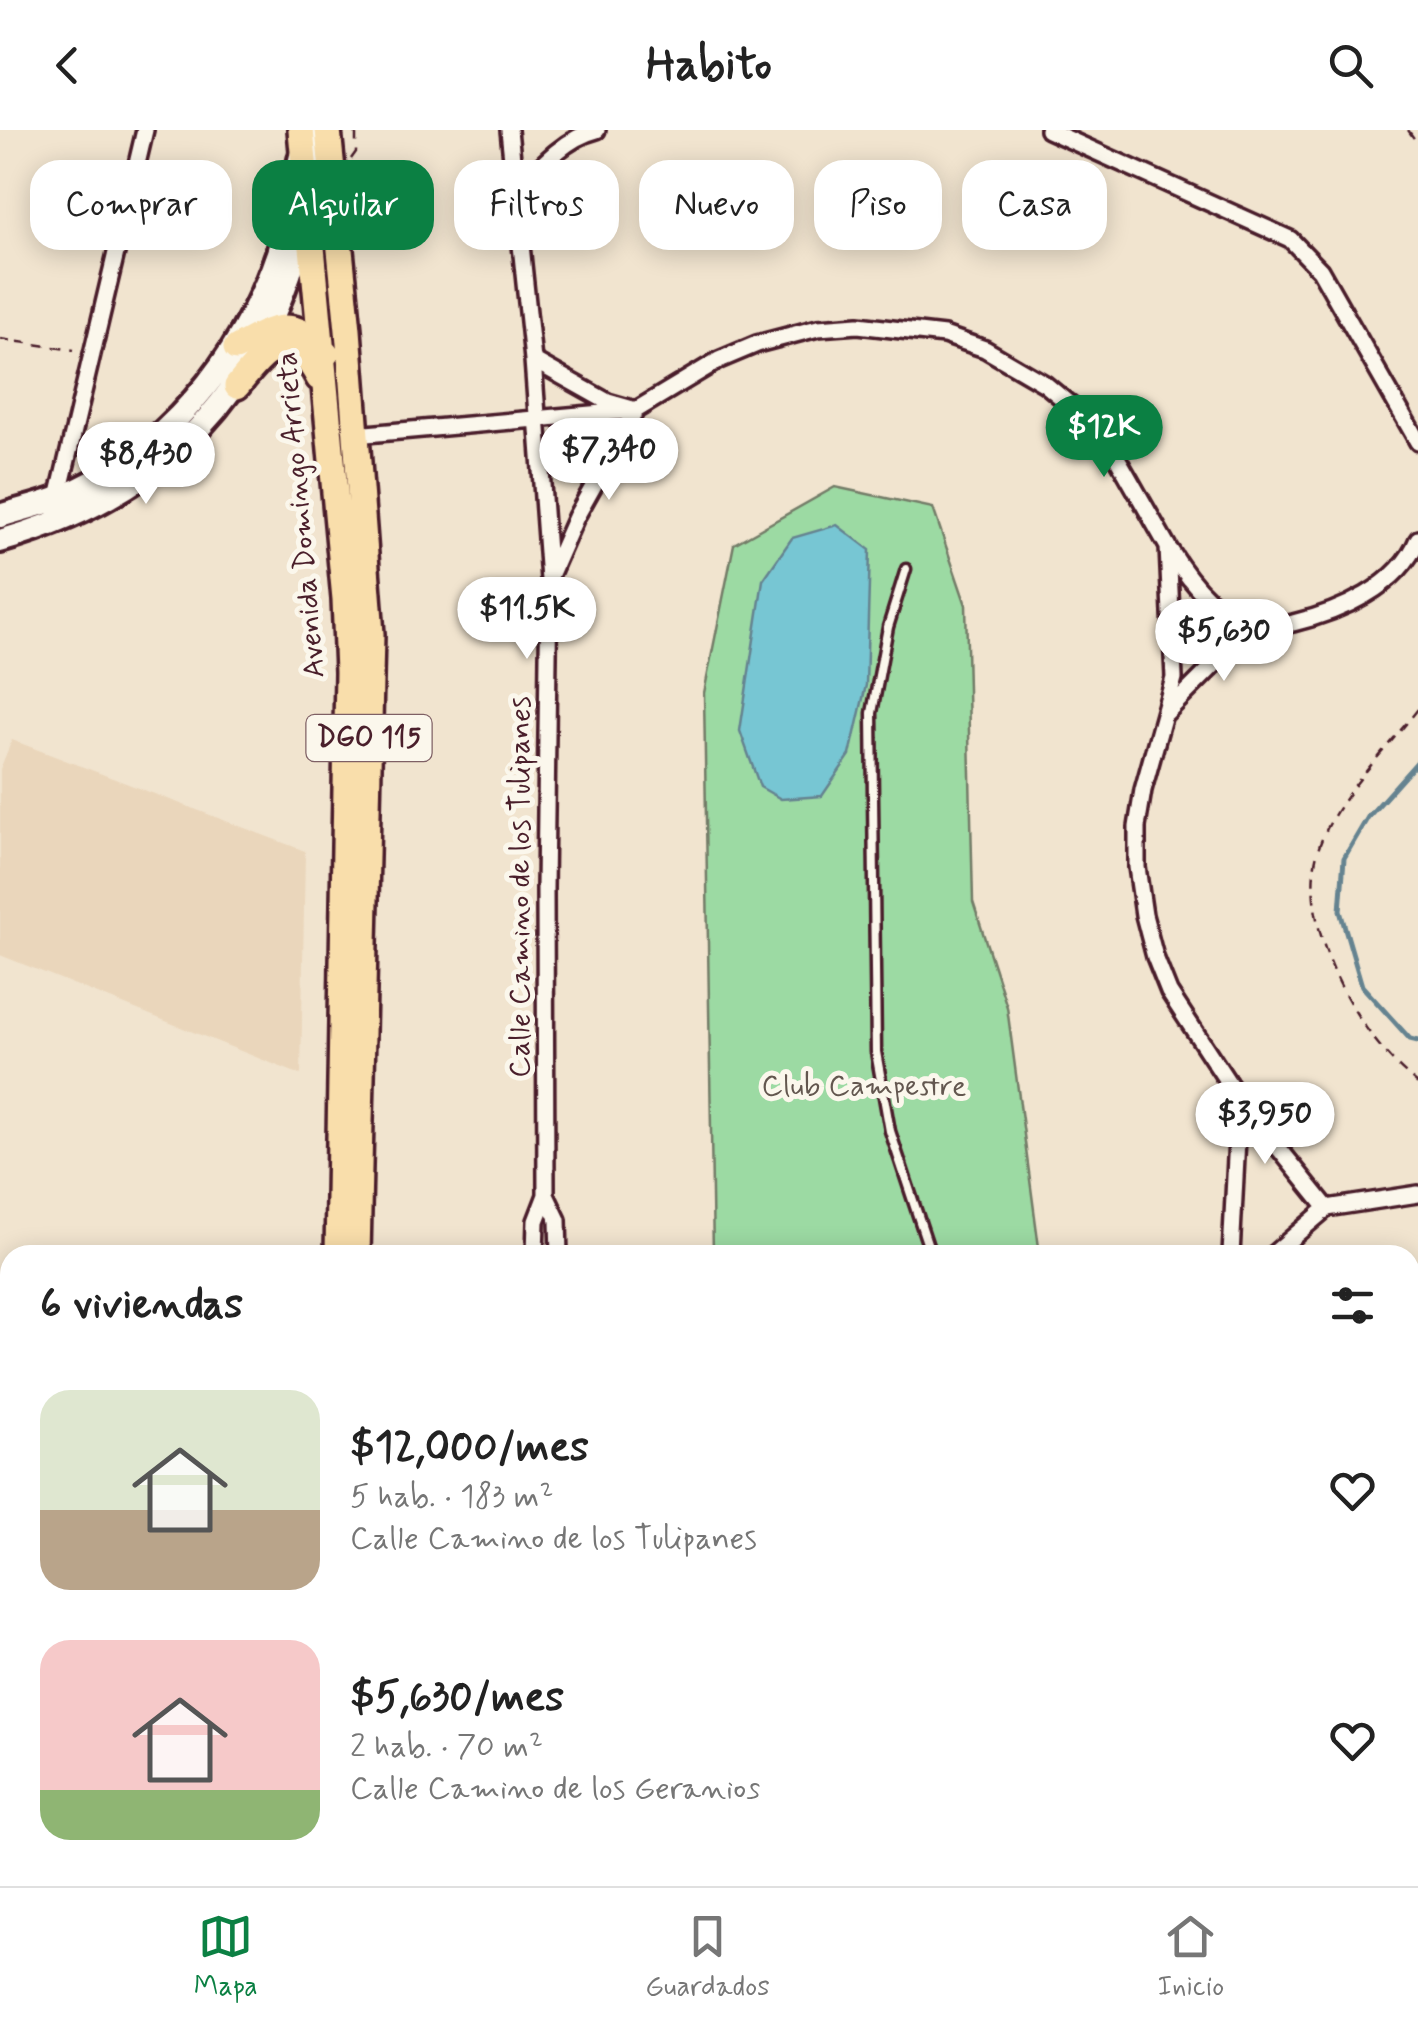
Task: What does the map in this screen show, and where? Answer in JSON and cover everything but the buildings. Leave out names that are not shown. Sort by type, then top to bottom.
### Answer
[{"type":"main road","points":[[319,160],[325,130]]},
{"type":"main road","name":"Avenida Domingo Arrieta","points":[[325,130],[352,390],[370,634],[339,1245]]},
{"type":"main road","points":[[225,380],[278,252],[302,139]]},
{"type":"main road","points":[[0,541],[82,513],[123,490],[183,443],[225,380],[266,331],[299,250]]},
{"type":"main road","name":"Avenida Domingo Arrieta","points":[[311,250],[348,672],[350,1020],[357,1245]]},
{"type":"main road","points":[[236,348],[266,331],[297,329],[320,346],[352,390]]},
{"type":"main road","points":[[0,516],[58,498],[124,463],[225,380],[280,346],[304,354],[325,390]]},
{"type":"main road","points":[[328,439],[355,435]]},
{"type":"street","points":[[58,498],[145,130]]},
{"type":"street","name":"Calle Camino de los Tulipanes","points":[[509,130],[511,160]]},
{"type":"street","points":[[550,160],[585,133],[597,130]]},
{"type":"street","points":[[1048,130],[1290,239],[1320,270],[1418,442]]},
{"type":"street","name":"Calle Camino de los Tulipanes","points":[[521,250],[534,360],[549,580],[546,1195],[536,1221],[535,1245]]},
{"type":"street","name":"Calle Camino de los Tulipanes","points":[[355,435],[636,410],[719,360],[791,334],[858,325],[944,335],[985,349],[1016,366],[1080,413],[1107,440],[1168,547],[1174,678],[1151,756],[1137,827],[1136,868],[1155,958],[1169,992],[1239,1098],[1327,1208]]},
{"type":"street","points":[[534,360],[608,402],[636,410]]},
{"type":"street","name":"Calle Camino de los Tulipanes","points":[[549,580],[584,501],[636,410]]},
{"type":"street","points":[[1164,716],[1200,675],[1225,654],[1266,630],[1320,616],[1355,600],[1402,566],[1418,540]]},
{"type":"street","points":[[1168,547],[1192,584],[1216,608],[1266,630]]},
{"type":"street","points":[[1232,1245],[1239,1098]]},
{"type":"street","points":[[1284,1245],[1327,1208],[1418,1194]]},
{"type":"street","name":"Calle Camino de los Tulipanes","points":[[546,1195],[558,1220],[559,1245]]},
{"type":"lane","points":[[906,569],[888,627],[872,713],[876,1052],[890,1131],[928,1245]]},
{"type":"path","points":[[1408,130],[1418,144]]},
{"type":"path","points":[[0,339],[91,352]]},
{"type":"path","points":[[1418,709],[1334,816],[1320,843],[1315,875],[1316,911],[1345,999],[1380,1048],[1418,1084]]},
{"type":"shaded area","points":[[12,740],[305,851],[301,1075],[0,955],[0,769]]},
{"type":"green space","name":"Club Campestre","points":[[835,487],[933,508],[966,605],[973,902],[1007,1007],[1039,1245],[713,1245],[704,693],[734,544]]},
{"type":"water","points":[[837,525],[870,550],[866,685],[850,755],[822,796],[781,799],[760,787],[740,731],[763,580],[792,538]]},
{"type":"waterway","points":[[1418,761],[1368,817],[1344,858],[1340,911],[1362,986],[1410,1039],[1418,1041]]}]
